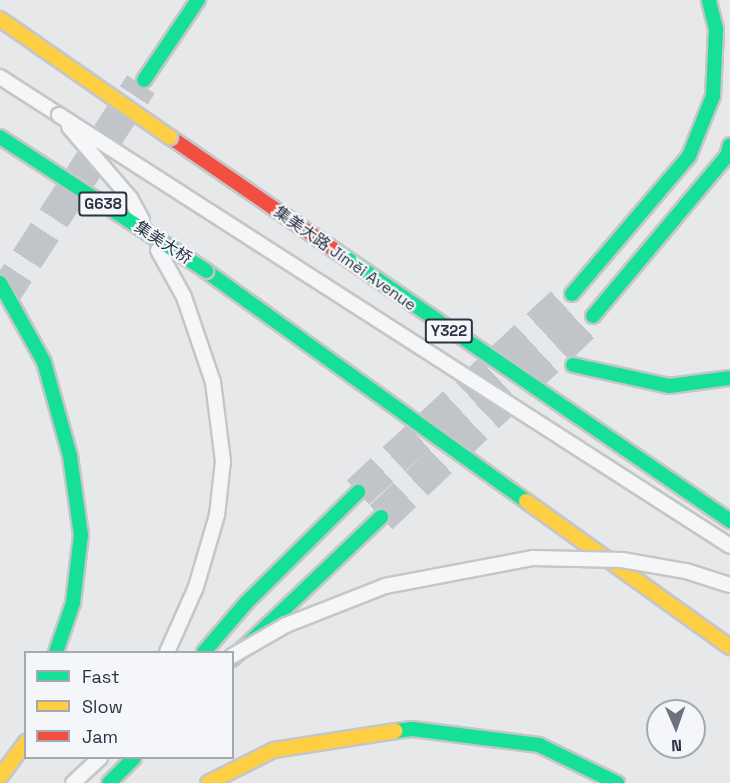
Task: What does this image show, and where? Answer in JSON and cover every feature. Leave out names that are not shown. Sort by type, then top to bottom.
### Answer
[{"type":"main road","points":[[144,80],[198,0]]},
{"type":"main road","points":[[572,294],[689,156],[713,96],[716,29],[709,0]]},
{"type":"main road","name":"集美大路 Jíměi Avenue","points":[[0,19],[730,522]]},
{"type":"main road","name":"集美大桥","points":[[0,137],[206,270],[730,647]]},
{"type":"main road","points":[[593,316],[727,156],[730,145]]},
{"type":"main road","points":[[0,283],[44,362],[70,456],[81,535],[73,603],[56,651]]},
{"type":"main road","points":[[573,365],[669,386],[730,378]]},
{"type":"main road","points":[[205,651],[246,603],[358,492]]},
{"type":"main road","points":[[234,656],[381,517]]},
{"type":"main road","points":[[208,783],[274,750],[412,729],[539,745],[618,783]]},
{"type":"main road","points":[[0,777],[24,745]]},
{"type":"main road","points":[[91,783],[112,759]]},
{"type":"main road","points":[[109,783],[133,759]]},
{"type":"lane","points":[[0,77],[730,546]]},
{"type":"lane","points":[[59,115],[130,198],[184,297],[213,382],[223,461],[217,515],[196,587],[167,651]]},
{"type":"lane","points":[[234,657],[285,625],[385,586],[533,558],[621,560],[686,571],[730,585]]},
{"type":"lane","points":[[73,783],[99,759]]},
{"type":"tunnel","points":[[0,300],[141,84]]},
{"type":"tunnel","points":[[358,492],[572,294]]},
{"type":"tunnel","points":[[381,517],[593,316]]},
{"type":"traffic: fast","points":[[144,80],[198,0]]},
{"type":"traffic: fast","points":[[572,294],[689,156],[713,96],[716,29],[709,0]]},
{"type":"traffic: fast","points":[[0,137],[206,271]]},
{"type":"traffic: fast","points":[[593,316],[727,156],[730,145]]},
{"type":"traffic: fast","points":[[336,251],[730,521]]},
{"type":"traffic: fast","points":[[206,271],[526,501]]},
{"type":"traffic: fast","points":[[0,283],[44,362],[70,456],[81,535],[73,603],[56,651]]},
{"type":"traffic: fast","points":[[573,365],[669,386],[730,378]]},
{"type":"traffic: fast","points":[[205,651],[246,603],[358,492]]},
{"type":"traffic: fast","points":[[234,657],[381,517]]},
{"type":"traffic: fast","points":[[396,731],[412,729],[539,745],[617,783]]},
{"type":"traffic: fast","points":[[109,783],[133,759]]},
{"type":"traffic: slow","points":[[0,19],[170,137]]},
{"type":"traffic: slow","points":[[526,501],[730,647]]},
{"type":"traffic: slow","points":[[208,783],[274,750],[396,731]]},
{"type":"traffic: slow","points":[[0,777],[24,745]]},
{"type":"traffic: jam","points":[[170,137],[336,251]]}]
